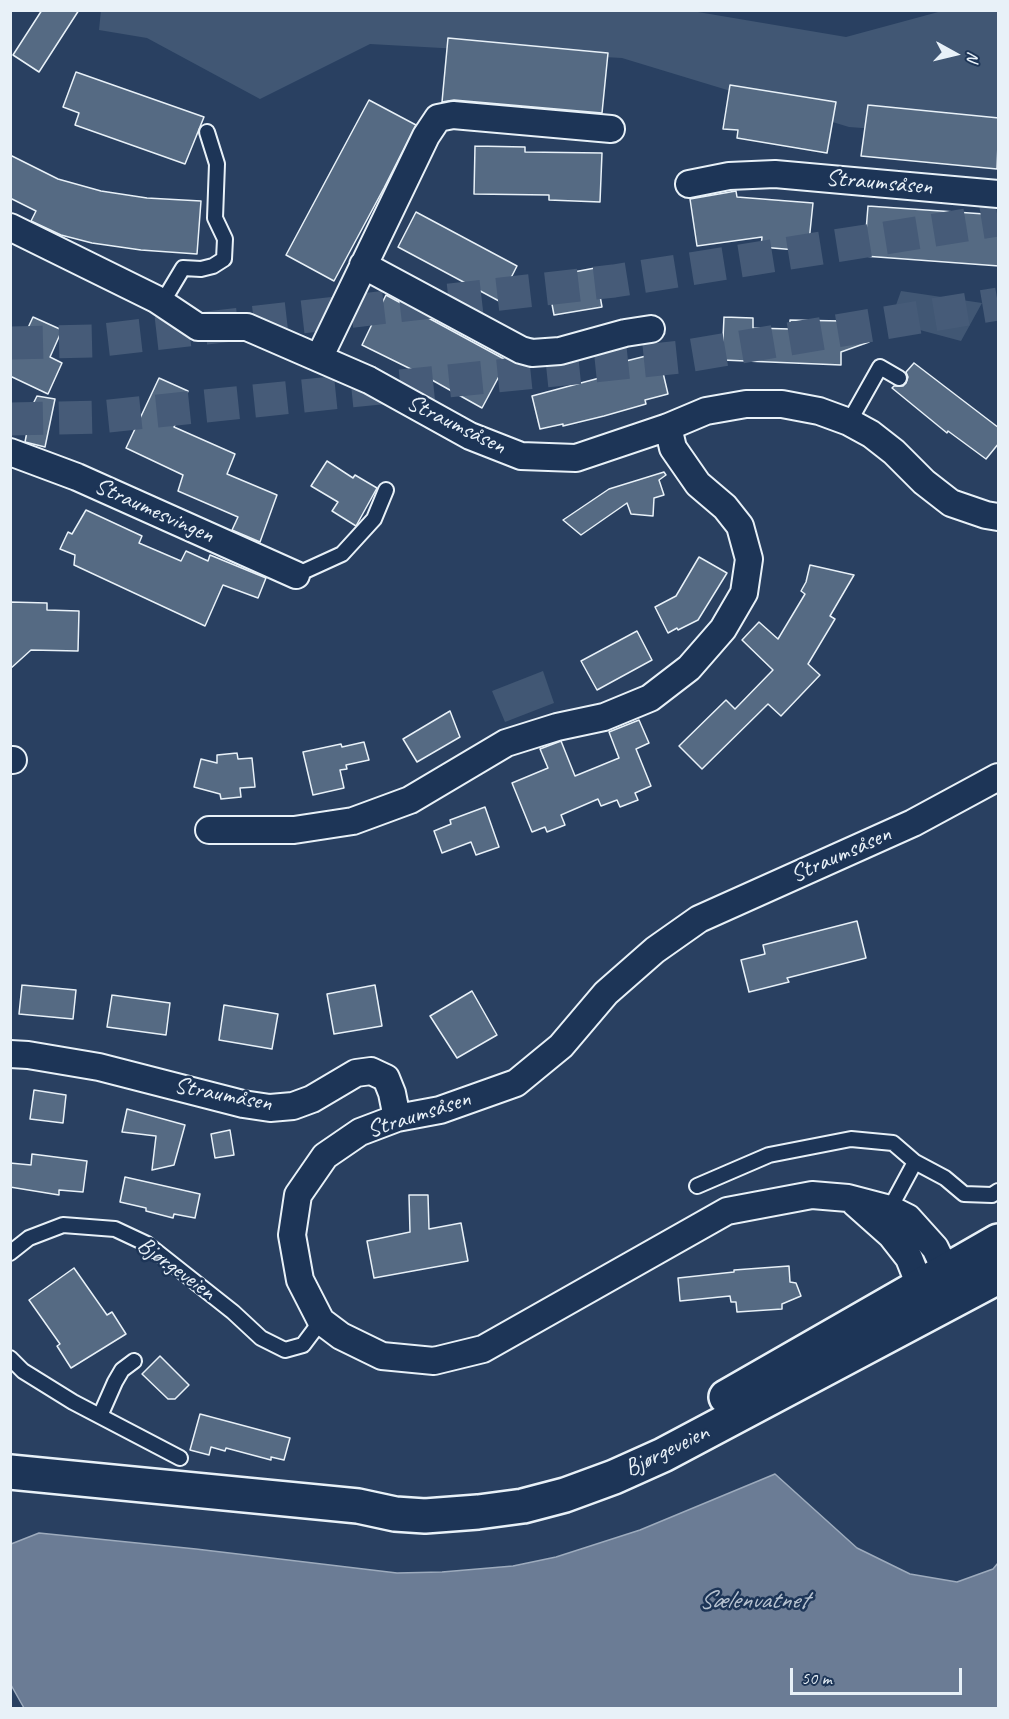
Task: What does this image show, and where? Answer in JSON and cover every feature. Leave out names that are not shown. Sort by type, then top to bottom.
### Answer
[{"type":"main road","name":"Bjørgeveien","points":[[358,1506],[398,1503],[430,1505],[480,1501],[521,1493],[599,1466],[645,1444],[999,1241]]},
{"type":"main road","name":"Bjørgeveien","points":[[10,1472],[358,1506],[394,1514],[425,1516],[523,1506],[565,1495],[614,1477],[663,1455],[999,1277]]},
{"type":"street","points":[[319,358],[426,136],[438,118],[453,115],[611,129]]},
{"type":"street","name":"Straumsåsen","points":[[689,184],[729,176],[775,174],[999,194]]},
{"type":"street","name":"Straumsåsen","points":[[10,227],[162,303],[198,327],[247,327],[369,380],[470,436],[521,456],[576,458],[668,427],[706,411],[746,404],[782,404],[819,411],[849,422],[871,434],[951,503],[999,517]]},
{"type":"street","points":[[363,265],[521,350],[532,353],[560,351],[625,333],[651,329]]},
{"type":"street","points":[[209,830],[294,830],[353,821],[410,800],[506,743],[557,727],[604,717],[650,698],[689,668],[723,629],[744,593],[749,559],[740,526],[725,507],[698,484],[673,448],[668,427]]},
{"type":"street","name":"Straumesvingen","points":[[10,452],[77,477],[296,575]]},
{"type":"street","name":"Straumsåsen","points":[[886,1217],[848,1198],[812,1195],[727,1211],[483,1349],[434,1361],[382,1356],[341,1336],[321,1321],[300,1280],[292,1235],[298,1195],[325,1156],[360,1132],[397,1118],[440,1110],[516,1083],[561,1046],[606,993],[655,950],[699,919],[913,823],[999,777]]},
{"type":"street","name":"Straumåsen","points":[[10,1054],[99,1067],[243,1104],[270,1107],[293,1106],[312,1099],[356,1072],[371,1071],[386,1078],[392,1093],[397,1118]]},
{"type":"street","points":[[886,1217],[908,1218],[935,1248],[933,1278],[953,1302]]},
{"type":"lane","points":[[162,303],[183,268],[201,269],[213,266],[224,259],[225,239],[215,218],[217,164],[207,132]]},
{"type":"lane","points":[[849,422],[880,367],[899,378]]},
{"type":"lane","points":[[296,575],[342,554],[374,519],[386,489]]},
{"type":"lane","points":[[697,1186],[769,1155],[851,1139],[893,1143],[915,1162],[945,1178],[964,1194],[992,1195],[999,1191]]},
{"type":"lane","points":[[886,1217],[915,1162]]},
{"type":"lane","name":"Bjørgeveien","points":[[10,1253],[29,1238],[63,1225],[115,1229],[147,1244],[233,1312],[261,1338],[285,1350],[303,1345],[321,1321]]},
{"type":"lane","points":[[10,1358],[23,1371],[100,1416],[180,1458]]},
{"type":"lane","points":[[100,1416],[122,1370],[134,1360]]},
{"type":"shaded area","points":[[101,10],[686,10],[846,37],[942,11],[998,11],[998,138],[849,127],[622,58],[370,44],[260,99],[147,38],[99,30]]},
{"type":"shaded area","points":[[901,291],[982,303],[961,341],[890,322]]},
{"type":"shaded area","points":[[543,671],[554,703],[505,722],[492,691]]},
{"type":"water","name":"Sælenvatnet","points":[[775,1474],[857,1548],[910,1574],[957,1582],[993,1569],[998,1563],[998,1708],[24,1708],[11,1685],[11,1544],[39,1533],[397,1573],[442,1572],[513,1566],[556,1557],[640,1530]]},
{"type":"building","points":[[42,10],[79,10],[39,72],[13,55]]},
{"type":"building","points":[[448,38],[608,53],[602,113],[454,100],[442,102]]},
{"type":"building","points":[[76,72],[204,117],[185,164],[75,125],[79,113],[63,107]]},
{"type":"building","points":[[730,85],[836,102],[827,153],[737,138],[738,130],[723,129]]},
{"type":"building","points":[[369,100],[416,125],[334,281],[286,255]]},
{"type":"building","points":[[868,105],[999,118],[997,169],[861,156]]},
{"type":"building","points":[[475,146],[525,147],[525,152],[602,153],[600,202],[549,200],[549,195],[474,194]]},
{"type":"building","points":[[10,155],[58,179],[101,191],[147,198],[201,201],[197,254],[141,250],[92,243],[61,235],[31,221],[36,211],[10,198]]},
{"type":"building","points":[[736,191],[737,197],[813,203],[808,251],[761,247],[762,237],[697,246],[690,199]]},
{"type":"building","points":[[868,206],[999,215],[999,266],[864,256]]},
{"type":"building","points":[[416,212],[517,266],[499,301],[398,247]]},
{"type":"building","points":[[595,268],[602,307],[554,315],[547,277]]},
{"type":"building","points":[[386,295],[504,359],[504,367],[482,408],[362,345]]},
{"type":"building","points":[[33,317],[62,330],[50,357],[62,363],[48,394],[10,376],[10,338],[21,343]]},
{"type":"building","points":[[724,317],[753,318],[753,328],[790,329],[790,320],[842,321],[842,331],[869,342],[841,352],[841,365],[722,360]]},
{"type":"building","points":[[646,356],[648,363],[660,360],[668,394],[645,400],[646,404],[604,416],[540,429],[532,396],[607,376],[605,368],[610,365]]},
{"type":"building","points":[[914,363],[999,428],[999,443],[986,459],[948,431],[947,433],[892,388],[903,386],[906,383],[908,377],[906,372]]},
{"type":"building","points":[[159,378],[188,391],[174,427],[235,454],[227,474],[277,495],[260,542],[232,530],[238,517],[178,491],[183,475],[126,448]]},
{"type":"building","points":[[37,396],[55,399],[45,447],[25,442],[32,406]]},
{"type":"building","points":[[327,461],[353,478],[355,475],[377,488],[356,526],[332,511],[338,502],[311,486]]},
{"type":"building","points":[[664,472],[666,475],[659,480],[664,495],[654,498],[653,516],[631,514],[627,503],[581,535],[563,520],[609,489]]},
{"type":"building","points":[[86,510],[142,536],[139,543],[181,561],[186,551],[208,561],[210,555],[266,578],[258,598],[223,585],[205,626],[74,565],[75,555],[60,549],[68,532],[72,534]]},
{"type":"building","points":[[699,557],[727,573],[698,620],[668,633],[655,607],[676,596]]},
{"type":"building","points":[[810,565],[854,575],[830,616],[835,619],[808,664],[820,675],[781,716],[768,704],[702,769],[679,746],[726,700],[735,709],[773,670],[742,640],[759,622],[778,639],[805,594],[801,591]]},
{"type":"building","points":[[10,602],[47,603],[47,610],[79,611],[78,651],[31,650],[10,669]]},
{"type":"building","points":[[637,631],[652,660],[597,690],[581,661]]},
{"type":"building","points":[[450,711],[460,737],[417,762],[403,739]]},
{"type":"building","points":[[639,720],[649,743],[636,749],[651,786],[635,793],[638,800],[620,807],[617,800],[601,806],[598,799],[561,815],[565,825],[547,832],[545,827],[532,832],[512,783],[548,768],[540,749],[561,741],[575,776],[619,758],[609,732]]},
{"type":"building","points":[[364,742],[369,760],[346,765],[347,769],[340,770],[344,788],[313,795],[303,752]]},
{"type":"building","points":[[237,753],[238,759],[252,758],[255,787],[240,788],[241,797],[221,799],[220,794],[194,787],[201,759],[217,763],[217,755]]},
{"type":"building","points":[[485,807],[499,847],[476,855],[471,842],[442,853],[434,831],[451,824],[450,820]]},
{"type":"building","points":[[857,921],[866,958],[787,978],[789,982],[749,992],[741,960],[765,954],[763,945]]},
{"type":"building","points":[[22,985],[76,990],[73,1019],[19,1014]]},
{"type":"building","points":[[375,985],[382,1026],[334,1034],[327,994]]},
{"type":"building","points":[[472,991],[497,1035],[457,1058],[430,1016]]},
{"type":"building","points":[[112,995],[170,1003],[166,1035],[107,1027]]},
{"type":"building","points":[[224,1005],[278,1014],[272,1049],[219,1040]]},
{"type":"building","points":[[34,1090],[66,1095],[63,1123],[30,1119]]},
{"type":"building","points":[[127,1109],[185,1125],[174,1165],[152,1170],[156,1136],[122,1132]]},
{"type":"building","points":[[230,1130],[234,1155],[215,1158],[211,1134]]},
{"type":"building","points":[[32,1154],[87,1161],[83,1192],[59,1190],[59,1195],[10,1187],[10,1163],[31,1165]]},
{"type":"building","points":[[125,1177],[200,1194],[195,1218],[174,1214],[173,1218],[120,1202]]},
{"type":"building","points":[[409,1195],[428,1195],[429,1229],[461,1223],[468,1261],[374,1278],[367,1241],[410,1232]]},
{"type":"building","points":[[789,1266],[790,1282],[796,1283],[801,1296],[782,1304],[782,1309],[737,1312],[736,1302],[731,1302],[730,1296],[680,1301],[678,1278],[734,1272],[734,1270]]},
{"type":"building","points":[[74,1268],[107,1315],[112,1312],[126,1334],[71,1368],[57,1346],[60,1344],[29,1300]]},
{"type":"building","points":[[160,1356],[189,1385],[175,1399],[168,1399],[142,1374]]},
{"type":"building","points":[[200,1414],[290,1438],[284,1460],[271,1457],[271,1460],[226,1448],[225,1451],[211,1447],[209,1455],[190,1450]]},
{"type":"tunnel","points":[[10,343],[93,341],[614,281],[998,220]]},
{"type":"tunnel","points":[[10,419],[99,417],[681,357],[998,304]]}]
